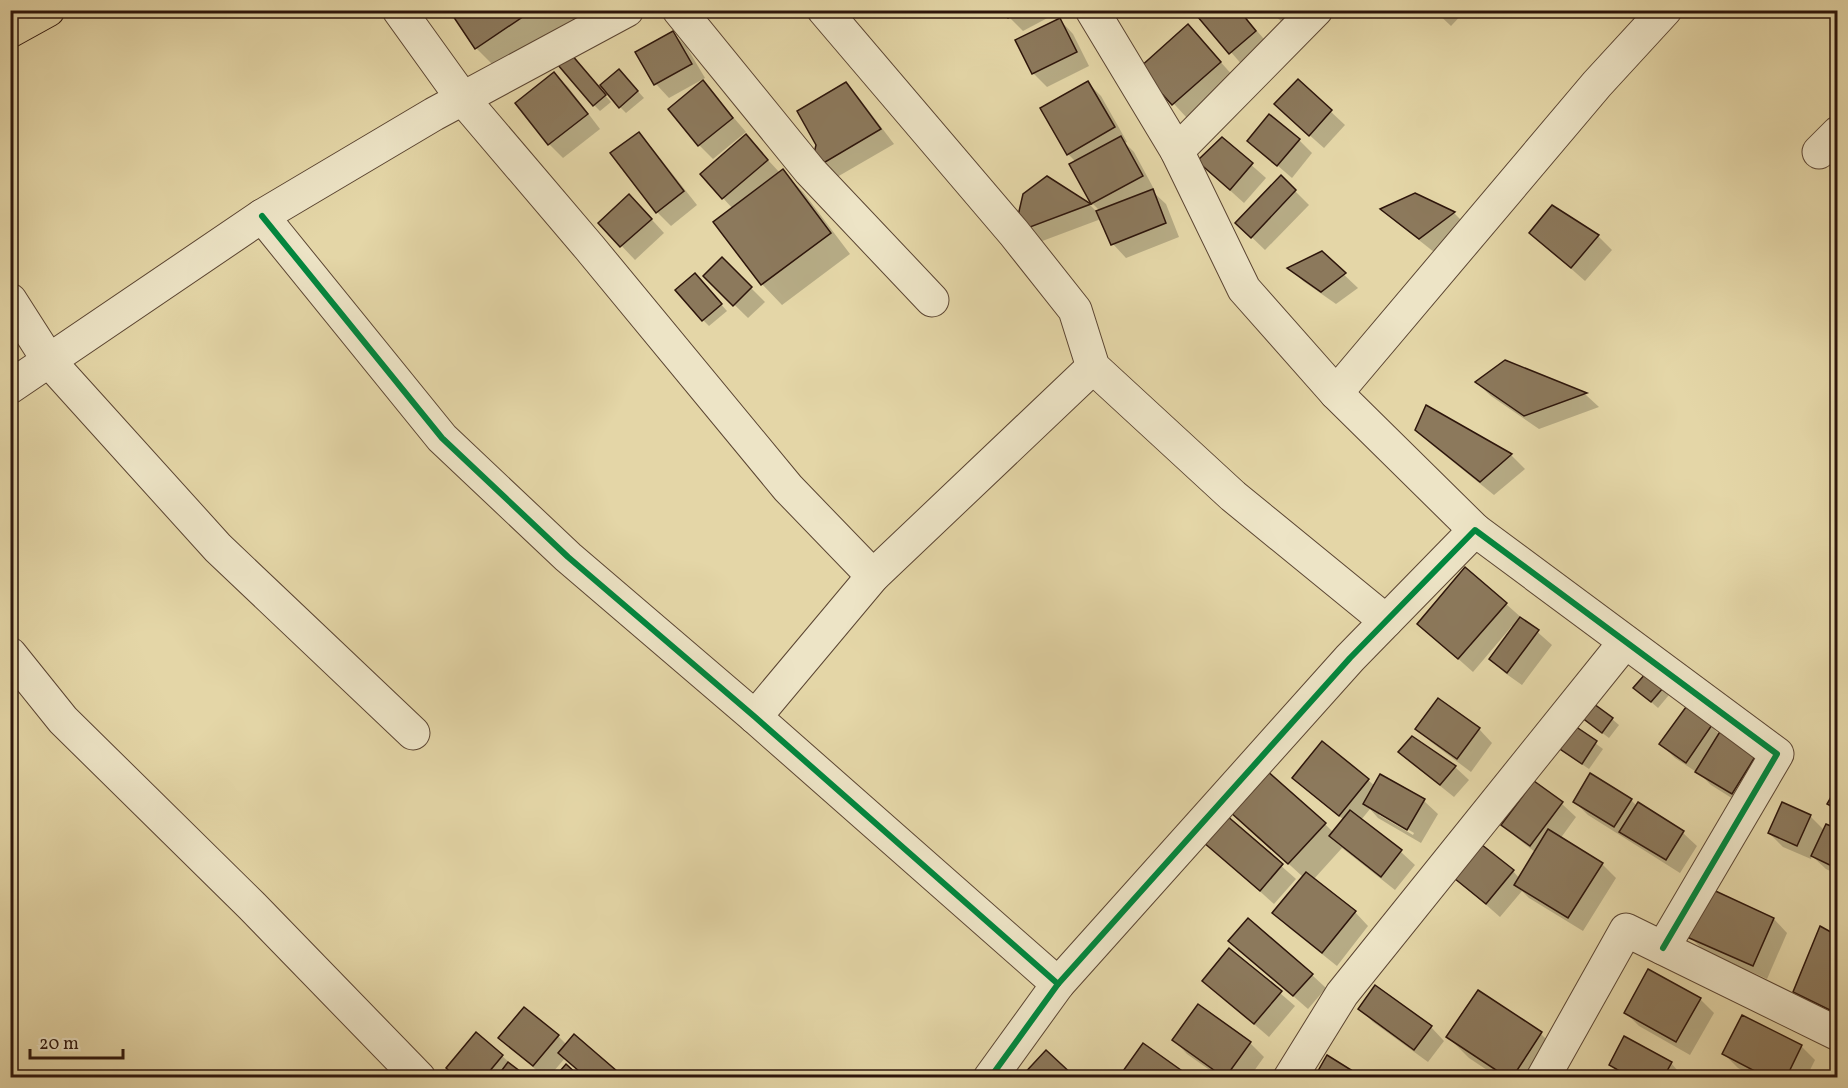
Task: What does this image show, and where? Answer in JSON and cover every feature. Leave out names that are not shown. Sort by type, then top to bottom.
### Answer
[{"type":"main road","points":[[10,31],[48,10]]},
{"type":"street","points":[[399,10],[463,99],[589,247],[788,488],[873,576]]},
{"type":"street","points":[[10,387],[262,216],[463,99],[627,10]]},
{"type":"street","points":[[679,10],[810,171],[932,300]]},
{"type":"street","points":[[824,10],[1014,233],[1075,310],[1094,367],[1233,496],[1386,621]]},
{"type":"street","points":[[1092,10],[1177,151],[1244,289],[1336,393],[1475,530],[1777,754],[1663,948]]},
{"type":"street","points":[[1177,151],[1316,10]]},
{"type":"street","points":[[1336,393],[1597,84],[1665,10]]},
{"type":"street","points":[[262,216],[442,438],[568,557],[755,717],[1058,984]]},
{"type":"street","points":[[10,300],[49,361],[218,548],[413,733]]},
{"type":"street","points":[[755,717],[873,576],[1094,367]]},
{"type":"street","points":[[990,1077],[1058,984],[1350,658],[1475,530]]},
{"type":"street","points":[[1290,1077],[1342,994],[1625,642]]},
{"type":"street","points":[[10,654],[63,720],[252,906],[419,1077]]},
{"type":"street","points":[[1543,1077],[1626,930],[1838,1034]]},
{"type":"building","points":[[449,10],[533,10],[475,49]]},
{"type":"building","points":[[1004,10],[1022,10],[1008,18]]},
{"type":"building","points":[[1192,10],[1239,10],[1256,31],[1229,54]]},
{"type":"building","points":[[1060,18],[1077,52],[1032,74],[1015,40]]},
{"type":"building","points":[[1188,24],[1221,62],[1172,105],[1139,68]]},
{"type":"building","points":[[673,31],[692,64],[654,85],[635,52]]},
{"type":"building","points":[[571,54],[606,95],[593,106],[558,65]]},
{"type":"building","points":[[619,69],[638,91],[619,108],[600,85]]},
{"type":"building","points":[[554,72],[588,114],[548,145],[515,103]]},
{"type":"building","points":[[1298,79],[1332,110],[1309,136],[1274,104]]},
{"type":"building","points":[[703,80],[733,118],[698,146],[668,109]]},
{"type":"building","points":[[1088,81],[1115,127],[1067,155],[1040,108]]},
{"type":"building","points":[[846,82],[881,129],[810,171],[816,145],[797,111]]},
{"type":"building","points":[[1269,114],[1300,139],[1277,166],[1247,141]]},
{"type":"building","points":[[639,132],[684,191],[656,213],[610,153]]},
{"type":"building","points":[[746,134],[768,160],[722,199],[700,174]]},
{"type":"building","points":[[1121,136],[1143,176],[1091,204],[1069,164]]},
{"type":"building","points":[[1222,137],[1253,163],[1230,190],[1197,161]]},
{"type":"building","points":[[783,169],[831,233],[761,285],[713,222]]},
{"type":"building","points":[[1281,175],[1296,190],[1251,238],[1235,223]]},
{"type":"building","points":[[1047,176],[1091,204],[1014,233],[1023,194]]},
{"type":"building","points":[[1153,189],[1166,223],[1111,245],[1096,211]]},
{"type":"building","points":[[1415,193],[1455,212],[1419,239],[1380,209]]},
{"type":"building","points":[[629,194],[652,219],[620,247],[598,223]]},
{"type":"building","points":[[1552,205],[1599,235],[1571,268],[1529,233]]},
{"type":"building","points":[[1322,251],[1346,273],[1321,292],[1287,268]]},
{"type":"building","points":[[722,257],[752,287],[733,306],[703,276]]},
{"type":"building","points":[[695,273],[722,304],[702,321],[675,290]]},
{"type":"building","points":[[1505,360],[1587,393],[1524,416],[1475,382]]},
{"type":"building","points":[[1426,405],[1512,454],[1480,482],[1415,430]]},
{"type":"building","points":[[1465,567],[1507,603],[1458,659],[1417,624]]},
{"type":"building","points":[[1520,617],[1539,630],[1507,673],[1489,659]]},
{"type":"building","points":[[1646,673],[1663,688],[1651,702],[1633,688]]},
{"type":"building","points":[[1579,693],[1613,718],[1602,733],[1568,707]]},
{"type":"building","points":[[1438,698],[1480,728],[1457,759],[1415,729]]},
{"type":"building","points":[[1686,707],[1712,725],[1686,763],[1659,744]]},
{"type":"building","points":[[1566,720],[1597,741],[1582,764],[1551,743]]},
{"type":"building","points":[[1721,730],[1758,752],[1732,794],[1695,772]]},
{"type":"building","points":[[1412,736],[1456,766],[1440,785],[1398,752]]},
{"type":"building","points":[[1322,741],[1369,779],[1339,816],[1292,778]]},
{"type":"building","points":[[1266,770],[1326,823],[1288,864],[1229,811]]},
{"type":"building","points":[[1590,773],[1632,799],[1614,827],[1573,802]]},
{"type":"building","points":[[1380,774],[1425,799],[1407,830],[1363,804]]},
{"type":"building","points":[[1534,781],[1563,802],[1530,846],[1501,825]]},
{"type":"building","points":[[1838,785],[1838,810],[1827,804]]},
{"type":"building","points":[[1638,802],[1684,831],[1666,860],[1619,832]]},
{"type":"building","points":[[1782,802],[1811,815],[1797,846],[1768,833]]},
{"type":"building","points":[[1350,810],[1402,850],[1381,877],[1329,836]]},
{"type":"building","points":[[1226,815],[1283,864],[1260,891],[1203,842]]},
{"type":"building","points":[[1826,824],[1838,829],[1838,869],[1811,856]]},
{"type":"building","points":[[1548,829],[1603,863],[1568,918],[1514,885]]},
{"type":"building","points":[[1477,841],[1514,870],[1486,904],[1449,874]]},
{"type":"building","points":[[1306,872],[1356,911],[1322,953],[1272,913]]},
{"type":"building","points":[[1709,888],[1774,918],[1753,966],[1687,937]]},
{"type":"building","points":[[1248,918],[1313,974],[1293,996],[1228,941]]},
{"type":"building","points":[[1820,926],[1838,936],[1838,1014],[1793,992]]},
{"type":"building","points":[[1229,948],[1282,991],[1254,1024],[1202,981]]},
{"type":"building","points":[[1648,969],[1701,998],[1676,1042],[1624,1013]]},
{"type":"building","points":[[1375,985],[1432,1026],[1414,1050],[1358,1009]]},
{"type":"building","points":[[1478,990],[1542,1032],[1512,1078],[1508,1078],[1446,1037]]},
{"type":"building","points":[[1198,1004],[1251,1042],[1225,1078],[1172,1040]]},
{"type":"building","points":[[524,1007],[559,1035],[533,1066],[498,1038]]},
{"type":"building","points":[[1742,1015],[1802,1045],[1786,1078],[1768,1078],[1722,1054]]},
{"type":"building","points":[[476,1032],[503,1055],[484,1078],[457,1078],[446,1068]]},
{"type":"building","points":[[574,1034],[625,1078],[587,1078],[558,1053]]},
{"type":"building","points":[[1624,1036],[1672,1062],[1663,1078],[1632,1078],[1609,1065]]},
{"type":"building","points":[[1143,1043],[1192,1078],[1133,1078],[1123,1071]]},
{"type":"building","points":[[1046,1050],[1076,1078],[1020,1078]]},
{"type":"building","points":[[1327,1055],[1364,1078],[1314,1078]]},
{"type":"building","points":[[508,1062],[529,1078],[496,1078]]},
{"type":"building","points":[[566,1064],[581,1078],[554,1078]]},
{"type":"cycle path","points":[[262,216],[442,438],[568,557],[755,717],[1058,984]]},
{"type":"cycle path","points":[[990,1078],[1058,984],[1350,658],[1475,530],[1777,754],[1663,948]]}]
